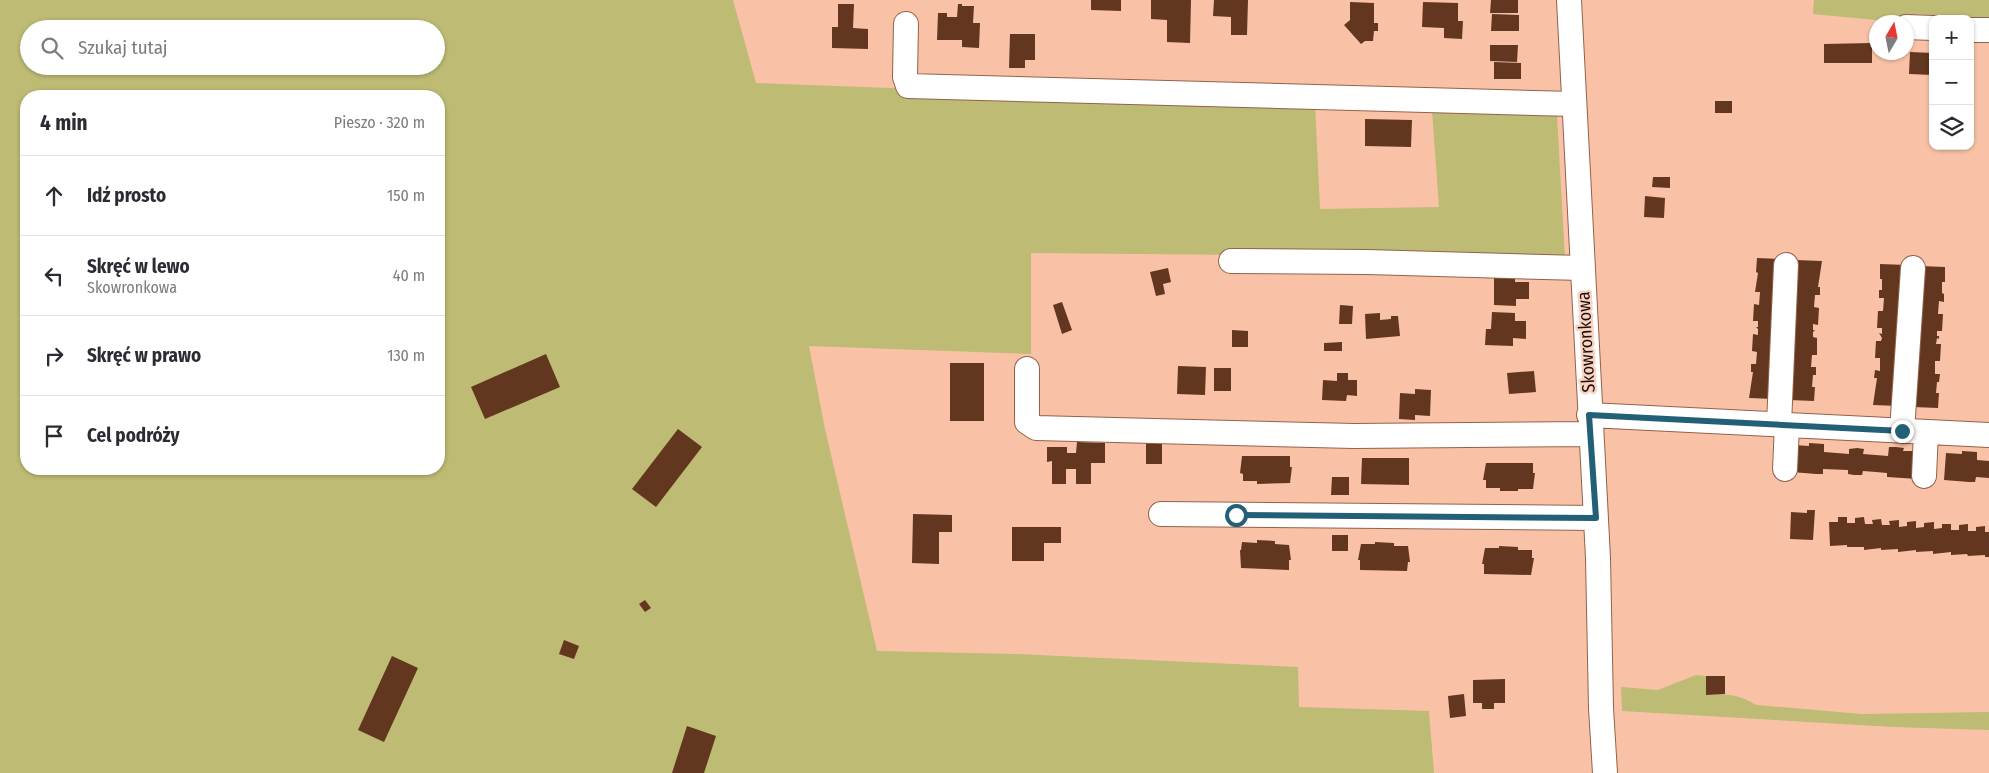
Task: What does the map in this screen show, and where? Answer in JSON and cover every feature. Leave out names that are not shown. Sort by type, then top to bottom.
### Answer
[{"type":"street","name":"Skowronkowa","points":[[1568,0],[1596,518],[1601,708],[1605,773]]},
{"type":"street","points":[[906,24],[905,77],[908,86],[1574,104]]},
{"type":"street","points":[[1914,27],[1929,28]]},
{"type":"street","points":[[1974,30],[1989,30]]},
{"type":"street","points":[[1232,261],[1367,262],[1582,268]]},
{"type":"street","points":[[1785,469],[1783,425],[1786,265]]},
{"type":"street","points":[[1902,431],[1912,268]]},
{"type":"street","points":[[1027,369],[1027,422],[1036,428],[1354,436],[1590,424],[1783,425],[1989,435]]},
{"type":"street","points":[[1931,476],[1933,432]]},
{"type":"street","points":[[1161,514],[1596,518]]},
{"type":"shaded area","points":[[0,0],[733,0],[756,83],[1315,104],[1320,209],[1439,207],[1432,110],[1557,116],[1565,258],[1031,253],[1031,354],[809,346],[825,429],[877,651],[1016,654],[1298,667],[1299,707],[1429,711],[1434,773],[0,773]]},
{"type":"shaded area","points":[[1814,0],[1989,0],[1989,21],[1974,20],[1974,15],[1919,14],[1914,18],[1914,15],[1869,15],[1869,19],[1813,14]]},
{"type":"shaded area","points":[[1696,675],[1706,676],[1706,695],[1732,696],[1756,705],[1862,714],[1989,712],[1989,730],[1893,727],[1622,711],[1621,687],[1658,690]]},
{"type":"building","points":[[1091,0],[1121,0],[1121,11],[1091,10]]},
{"type":"building","points":[[1151,0],[1191,0],[1190,43],[1167,42],[1167,20],[1151,19]]},
{"type":"building","points":[[1214,0],[1248,0],[1247,35],[1231,35],[1231,17],[1213,16]]},
{"type":"building","points":[[1491,0],[1518,0],[1518,13],[1490,13]]},
{"type":"building","points":[[1350,2],[1374,3],[1374,23],[1378,23],[1378,31],[1374,31],[1373,41],[1365,41],[1361,44],[1344,25],[1350,20]]},
{"type":"building","points":[[1423,2],[1458,3],[1458,21],[1463,21],[1462,39],[1444,38],[1444,28],[1422,27]]},
{"type":"building","points":[[838,4],[854,4],[853,28],[868,29],[868,49],[832,48],[832,27],[838,27]]},
{"type":"building","points":[[958,4],[974,6],[973,23],[980,23],[979,48],[962,47],[962,40],[937,40],[938,13],[947,13],[947,17],[957,17]]},
{"type":"building","points":[[1492,14],[1519,15],[1519,31],[1491,31]]},
{"type":"building","points":[[1010,34],[1035,34],[1035,60],[1025,60],[1025,68],[1009,68]]},
{"type":"building","points":[[1869,43],[1869,60],[1872,60],[1872,63],[1824,63],[1824,44]]},
{"type":"building","points":[[1490,45],[1518,45],[1517,62],[1490,61]]},
{"type":"building","points":[[1914,52],[1929,53],[1929,75],[1909,74],[1910,60],[1914,60]]},
{"type":"building","points":[[1494,62],[1521,63],[1521,79],[1494,79]]},
{"type":"building","points":[[1715,101],[1732,101],[1732,113],[1715,113]]},
{"type":"building","points":[[1365,119],[1412,120],[1411,147],[1365,146]]},
{"type":"building","points":[[1653,177],[1670,177],[1670,188],[1652,187]]},
{"type":"building","points":[[1645,196],[1665,198],[1664,218],[1644,217]]},
{"type":"building","points":[[1757,258],[1782,259],[1774,399],[1749,398],[1753,372],[1751,372],[1751,364],[1756,364],[1757,352],[1752,351],[1753,334],[1758,335],[1756,327],[1758,327],[1758,321],[1753,321],[1754,304],[1759,305],[1760,292],[1755,292],[1758,273],[1756,272]]},
{"type":"building","points":[[1796,260],[1822,261],[1818,287],[1820,287],[1820,295],[1815,295],[1814,307],[1819,308],[1818,325],[1813,324],[1813,330],[1815,330],[1813,337],[1817,338],[1817,355],[1812,355],[1811,367],[1816,367],[1816,375],[1813,375],[1812,387],[1815,387],[1814,401],[1789,400],[1795,338],[1792,338],[1793,322],[1796,322]]},
{"type":"building","points":[[1880,264],[1906,265],[1898,406],[1873,405],[1877,378],[1874,378],[1875,370],[1880,371],[1880,358],[1875,358],[1876,341],[1881,341],[1882,338],[1879,333],[1882,334],[1882,328],[1877,328],[1878,311],[1883,311],[1884,298],[1879,298],[1879,290],[1882,290]]},
{"type":"building","points":[[1920,266],[1945,267],[1945,282],[1942,282],[1944,302],[1939,301],[1938,314],[1943,314],[1942,331],[1937,331],[1939,339],[1937,338],[1936,344],[1941,344],[1940,361],[1935,361],[1935,374],[1940,374],[1936,393],[1939,393],[1938,408],[1913,407]]},
{"type":"building","points":[[1168,268],[1171,282],[1163,284],[1165,294],[1156,296],[1150,272]]},
{"type":"building","points":[[1494,273],[1515,274],[1515,282],[1529,282],[1529,299],[1516,299],[1516,306],[1494,305]]},
{"type":"building","points":[[1062,302],[1072,330],[1062,334],[1053,305]]},
{"type":"building","points":[[1340,305],[1353,306],[1352,324],[1339,324]]},
{"type":"building","points":[[1492,312],[1515,313],[1515,321],[1526,321],[1526,339],[1513,338],[1513,346],[1485,345],[1486,329],[1491,329]]},
{"type":"building","points":[[1380,313],[1380,320],[1391,319],[1391,316],[1398,316],[1400,336],[1366,339],[1365,314]]},
{"type":"building","points":[[1232,330],[1248,331],[1248,347],[1232,347]]},
{"type":"building","points":[[1342,342],[1342,351],[1324,351],[1324,343]]},
{"type":"building","points":[[546,354],[560,387],[485,419],[471,387]]},
{"type":"building","points":[[950,363],[984,363],[984,421],[950,421]]},
{"type":"building","points":[[1178,366],[1206,367],[1205,395],[1177,394]]},
{"type":"building","points":[[1214,368],[1231,368],[1231,391],[1214,391]]},
{"type":"building","points":[[1534,371],[1536,392],[1509,394],[1507,373]]},
{"type":"building","points":[[1337,373],[1348,373],[1348,380],[1357,380],[1357,396],[1347,395],[1346,401],[1322,400],[1323,380],[1337,381]]},
{"type":"building","points":[[1415,389],[1431,390],[1430,416],[1415,415],[1415,420],[1399,419],[1400,393],[1415,394]]},
{"type":"building","points":[[678,429],[702,447],[656,507],[632,489]]},
{"type":"building","points":[[1077,442],[1105,443],[1105,463],[1091,463],[1091,484],[1076,484],[1076,469],[1066,469],[1066,484],[1052,484],[1052,461],[1047,462],[1047,447],[1067,447],[1067,453],[1076,453]]},
{"type":"building","points":[[1146,443],[1162,444],[1162,464],[1146,464]]},
{"type":"building","points":[[1809,443],[1824,444],[1824,452],[1849,454],[1849,449],[1857,448],[1864,449],[1863,454],[1888,456],[1889,447],[1904,448],[1903,451],[1919,451],[1918,479],[1887,477],[1887,473],[1863,471],[1862,475],[1854,475],[1848,474],[1848,470],[1823,469],[1823,474],[1792,472],[1793,445],[1809,446]]},
{"type":"building","points":[[1962,451],[1977,452],[1977,460],[1989,461],[1989,478],[1976,477],[1975,482],[1944,480],[1946,453],[1962,454]]},
{"type":"building","points":[[1242,456],[1290,456],[1290,467],[1292,467],[1290,483],[1257,484],[1257,481],[1243,481],[1243,474],[1240,473]]},
{"type":"building","points":[[1362,458],[1409,458],[1409,485],[1361,484]]},
{"type":"building","points":[[1486,463],[1533,463],[1533,473],[1535,473],[1533,489],[1500,491],[1500,488],[1486,488],[1486,480],[1483,480]]},
{"type":"building","points":[[1332,477],[1349,477],[1349,495],[1331,495]]},
{"type":"building","points":[[1807,510],[1815,510],[1813,540],[1790,539],[1791,512],[1807,513]]},
{"type":"building","points":[[913,514],[952,515],[952,532],[939,532],[939,564],[912,563]]},
{"type":"building","points":[[1838,517],[1847,517],[1847,523],[1855,523],[1855,518],[1864,517],[1865,524],[1873,524],[1872,520],[1881,519],[1882,525],[1890,525],[1889,521],[1899,520],[1899,527],[1907,526],[1907,522],[1916,521],[1916,528],[1924,527],[1924,523],[1934,522],[1934,529],[1942,528],[1942,524],[1951,524],[1951,530],[1959,530],[1959,525],[1968,524],[1968,531],[1976,531],[1976,527],[1985,526],[1985,532],[1989,532],[1989,557],[1985,557],[1985,555],[1968,556],[1967,554],[1951,555],[1951,552],[1933,554],[1933,551],[1898,552],[1898,549],[1864,550],[1864,547],[1847,547],[1847,545],[1830,546],[1829,522],[1838,522]]},
{"type":"building","points":[[1012,527],[1061,527],[1061,543],[1044,543],[1044,561],[1012,561]]},
{"type":"building","points":[[1332,535],[1348,535],[1348,551],[1332,551]]},
{"type":"building","points":[[1257,540],[1275,541],[1275,544],[1289,545],[1291,560],[1289,560],[1289,570],[1241,568],[1240,550],[1242,542],[1257,543]]},
{"type":"building","points":[[1375,542],[1394,543],[1394,546],[1408,546],[1410,562],[1408,562],[1407,571],[1360,570],[1360,560],[1358,560],[1361,544],[1375,544]]},
{"type":"building","points":[[1499,546],[1518,547],[1518,550],[1532,550],[1532,558],[1534,558],[1531,575],[1484,574],[1484,564],[1482,564],[1485,548],[1499,548]]},
{"type":"building","points":[[645,600],[651,608],[645,612],[639,604]]},
{"type":"building","points":[[564,640],[579,646],[574,659],[559,654]]},
{"type":"building","points":[[392,656],[418,668],[384,742],[358,730]]},
{"type":"building","points":[[1706,676],[1725,676],[1725,694],[1706,695]]},
{"type":"building","points":[[1505,679],[1505,703],[1494,703],[1494,709],[1482,709],[1482,703],[1473,703],[1473,680]]},
{"type":"building","points":[[1464,694],[1466,716],[1450,718],[1448,696]]},
{"type":"building","points":[[687,726],[716,736],[704,773],[672,773]]},
{"type":"route","points":[[1236,515],[1596,518],[1589,415],[1902,431]]}]
